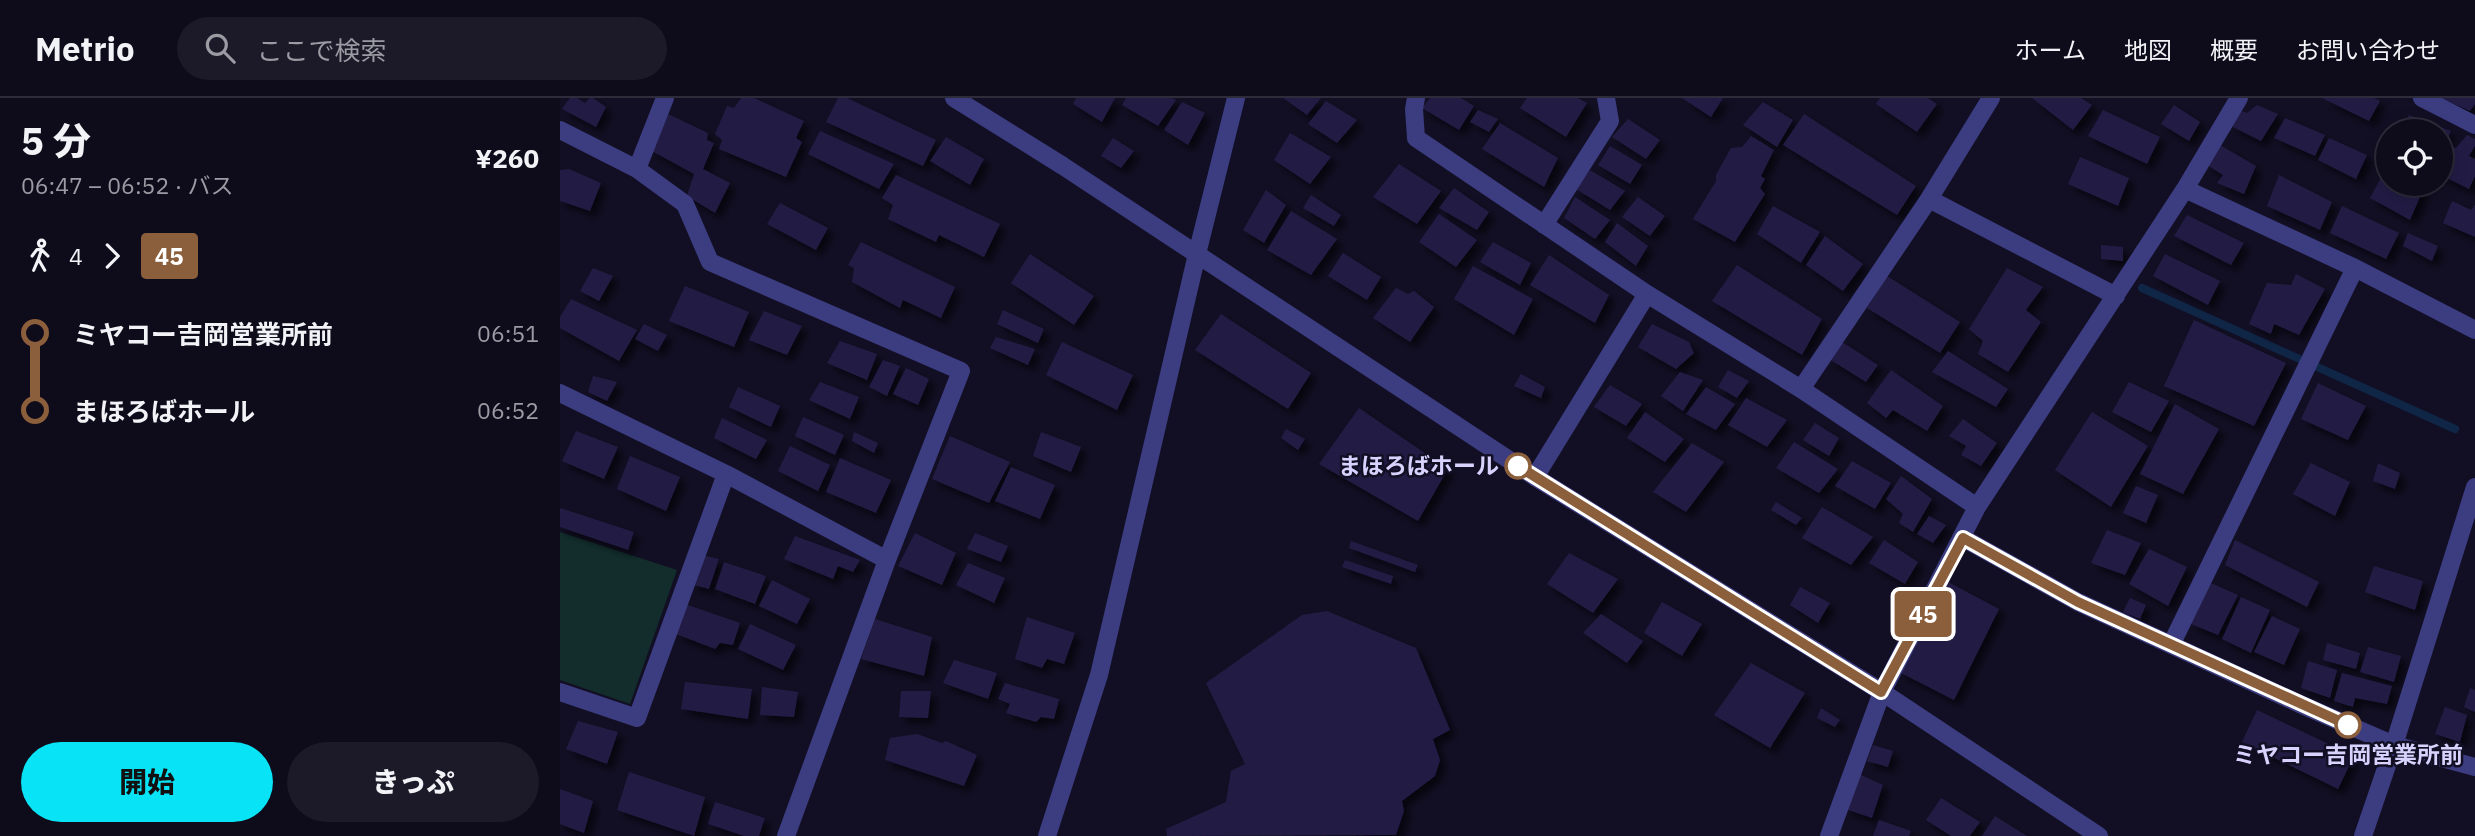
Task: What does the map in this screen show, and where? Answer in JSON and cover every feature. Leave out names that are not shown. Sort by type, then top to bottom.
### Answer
[{"type":"street","points":[[637,169],[665,98]]},
{"type":"street","points":[[954,98],[1063,166],[1535,477],[1881,692],[2099,836]]},
{"type":"street","points":[[1047,836],[1100,675],[1197,254],[1236,98]]},
{"type":"street","points":[[1416,98],[1416,138],[1647,294],[1801,389],[1977,507]]},
{"type":"street","points":[[1544,225],[1610,121],[1606,98]]},
{"type":"street","points":[[1801,389],[1929,199],[1991,98]]},
{"type":"street","points":[[1829,836],[1881,692],[1977,507],[2185,189],[2239,98]]},
{"type":"street","points":[[2424,99],[2475,125]]},
{"type":"street","points":[[560,130],[637,169],[685,204],[710,262],[961,372],[887,560],[786,836]]},
{"type":"street","points":[[2185,189],[2355,268],[2475,330]]},
{"type":"street","points":[[1929,199],[2116,296]]},
{"type":"street","points":[[2171,645],[2355,268]]},
{"type":"street","points":[[1535,477],[1647,294]]},
{"type":"street","points":[[560,393],[726,474],[887,560]]},
{"type":"street","points":[[560,692],[637,718],[726,474]]},
{"type":"street","points":[[2363,836],[2395,746],[2475,487]]},
{"type":"street","points":[[1963,538],[2078,602],[2395,746],[2475,767]]},
{"type":"green space","points":[[560,532],[677,570],[630,704],[560,680]]},
{"type":"building","points":[[570,98],[577,98],[585,103],[593,98],[606,107],[596,127],[562,109]]},
{"type":"building","points":[[741,98],[754,98],[804,121],[796,138],[802,142],[786,177],[719,149],[722,140],[715,134],[727,106],[734,108]]},
{"type":"building","points":[[838,98],[847,98],[936,140],[923,166],[826,122]]},
{"type":"building","points":[[1076,98],[1115,98],[1102,122],[1073,104]]},
{"type":"building","points":[[1126,98],[1176,100],[1158,126],[1122,105]]},
{"type":"building","points":[[1283,98],[1321,98],[1307,115]]},
{"type":"building","points":[[1430,98],[1461,98],[1474,106],[1459,130],[1422,108]]},
{"type":"building","points":[[1527,98],[1578,98],[1587,103],[1566,137],[1520,108]]},
{"type":"building","points":[[1682,98],[1723,98],[1711,117]]},
{"type":"building","points":[[1880,98],[1928,98],[1937,104],[1917,132],[1876,104]]},
{"type":"building","points":[[2032,98],[2081,98],[2092,105],[2073,130]]},
{"type":"building","points":[[2322,98],[2374,98],[2380,101],[2369,121]]},
{"type":"building","points":[[2441,98],[2475,98],[2475,104],[2470,111]]},
{"type":"building","points":[[1326,101],[1357,120],[1337,143],[1308,124]]},
{"type":"building","points":[[1182,102],[1205,113],[1188,145],[1164,130]]},
{"type":"building","points":[[1763,102],[1793,120],[1777,147],[1743,125]]},
{"type":"building","points":[[2174,105],[2200,122],[2189,141],[2161,124]]},
{"type":"building","points":[[2257,105],[2278,114],[2261,141],[2231,126],[2239,110],[2247,113]]},
{"type":"building","points":[[1478,110],[1498,119],[1489,132],[1470,122]]},
{"type":"building","points":[[2103,110],[2160,137],[2147,164],[2088,136]]},
{"type":"building","points":[[668,114],[708,133],[707,140],[714,143],[703,169],[730,183],[715,213],[687,196],[694,174],[650,150]]},
{"type":"building","points":[[1804,114],[1916,186],[1897,215],[1783,145]]},
{"type":"building","points":[[2285,118],[2325,135],[2315,156],[2274,138]]},
{"type":"building","points":[[1628,119],[1660,140],[1646,159],[1612,137]]},
{"type":"building","points":[[1500,123],[1558,158],[1544,187],[1482,149]]},
{"type":"building","points":[[820,131],[894,164],[879,189],[808,154]]},
{"type":"building","points":[[1290,133],[1331,157],[1310,184],[1274,160]]},
{"type":"building","points":[[2467,135],[2475,139],[2475,146],[2469,156],[2475,159],[2475,176],[2469,189],[2453,181],[2453,147],[2456,148]]},
{"type":"building","points":[[1751,136],[1774,150],[1761,176],[1765,179],[1760,188],[1765,194],[1735,242],[1693,219],[1716,181],[1716,175],[1731,148],[1742,147]]},
{"type":"building","points":[[946,137],[984,159],[970,185],[930,161]]},
{"type":"building","points":[[1113,138],[1134,151],[1121,168],[1101,156]]},
{"type":"building","points":[[2329,138],[2367,155],[2356,179],[2318,160]]},
{"type":"building","points":[[2220,145],[2256,166],[2244,194],[2217,183],[2223,175],[2207,165]]},
{"type":"building","points":[[1610,146],[1642,165],[1630,184],[1598,165]]},
{"type":"building","points":[[2080,157],[2129,178],[2118,206],[2068,184]]},
{"type":"building","points":[[1399,164],[1441,191],[1417,224],[1373,197]]},
{"type":"building","points":[[569,169],[601,183],[590,211],[560,201],[560,170]]},
{"type":"building","points":[[1590,170],[1625,191],[1610,210],[1576,189]]},
{"type":"building","points":[[896,175],[1000,224],[984,257],[939,235],[936,242],[888,219],[893,205],[882,198]]},
{"type":"building","points":[[2279,175],[2332,202],[2320,230],[2267,206]]},
{"type":"building","points":[[2376,187],[2376,196],[2420,196],[2410,220],[2370,198]]},
{"type":"building","points":[[1454,188],[1489,212],[1477,230],[1439,208]]},
{"type":"building","points":[[1266,190],[1286,205],[1264,243],[1243,230]]},
{"type":"building","points":[[1311,195],[1341,215],[1334,226],[1303,208]]},
{"type":"building","points":[[1575,197],[1610,220],[1595,239],[1564,218]]},
{"type":"building","points":[[1638,197],[1665,216],[1650,236],[1622,217]]},
{"type":"building","points":[[2452,201],[2471,210],[2475,205],[2475,237],[2443,223]]},
{"type":"building","points":[[780,203],[828,228],[816,250],[767,224]]},
{"type":"building","points":[[1773,206],[1820,232],[1801,263],[1757,234]]},
{"type":"building","points":[[2342,206],[2399,233],[2386,259],[2330,233]]},
{"type":"building","points":[[1291,211],[1337,239],[1311,275],[1267,250]]},
{"type":"building","points":[[1439,214],[1477,240],[1456,267],[1419,242]]},
{"type":"building","points":[[2187,215],[2244,243],[2231,265],[2174,236]]},
{"type":"building","points":[[1617,223],[1648,246],[1636,266],[1605,242]]},
{"type":"building","points":[[2408,233],[2438,246],[2432,261],[2403,246]]},
{"type":"building","points":[[1825,236],[1863,264],[1843,291],[1806,265]]},
{"type":"building","points":[[861,242],[955,287],[941,318],[903,300],[900,308],[852,282],[854,268],[848,265]]},
{"type":"building","points":[[1493,242],[1531,263],[1520,285],[1480,262]]},
{"type":"building","points":[[2101,245],[2123,247],[2123,261],[2101,259]]},
{"type":"building","points":[[1343,253],[1381,277],[1367,300],[1328,276]]},
{"type":"building","points":[[1030,254],[1094,296],[1074,325],[1011,283]]},
{"type":"building","points":[[2165,254],[2220,281],[2208,305],[2153,276]]},
{"type":"building","points":[[1549,255],[1609,295],[1595,323],[1530,285]]},
{"type":"building","points":[[1737,265],[1822,319],[1802,355],[1712,301]]},
{"type":"building","points":[[1473,266],[1533,299],[1514,335],[1454,299]]},
{"type":"building","points":[[593,268],[613,276],[599,301],[580,291]]},
{"type":"building","points":[[2007,268],[2043,287],[2026,310],[2041,322],[2008,372],[1978,354],[1983,341],[1969,329]]},
{"type":"building","points":[[2296,274],[2325,289],[2299,335],[2274,324],[2271,334],[2249,324],[2267,283],[2291,285]]},
{"type":"building","points":[[1887,276],[1960,322],[1940,353],[1867,308]]},
{"type":"building","points":[[685,286],[749,312],[734,347],[669,321]]},
{"type":"building","points":[[1396,288],[1408,294],[1414,291],[1434,307],[1410,342],[1373,318]]},
{"type":"building","points":[[571,299],[637,330],[619,361],[560,328],[560,317]]},
{"type":"building","points":[[1003,310],[1044,329],[1038,343],[997,324]]},
{"type":"building","points":[[764,311],[802,326],[787,355],[749,340]]},
{"type":"building","points":[[1221,314],[1311,373],[1288,409],[1195,350]]},
{"type":"building","points":[[2194,320],[2286,363],[2254,426],[2164,386]]},
{"type":"building","points":[[644,324],[667,335],[658,351],[635,339]]},
{"type":"building","points":[[1652,324],[1689,342],[1694,353],[1676,369],[1638,347]]},
{"type":"building","points":[[996,337],[1035,349],[1028,365],[990,348]]},
{"type":"building","points":[[840,341],[877,354],[867,380],[827,363]]},
{"type":"building","points":[[1062,342],[1133,375],[1117,410],[1046,375]]},
{"type":"building","points":[[1842,342],[1878,365],[1866,382],[1829,359]]},
{"type":"building","points":[[1948,351],[2008,389],[1996,407],[1932,372]]},
{"type":"building","points":[[883,360],[900,366],[887,396],[869,387]]},
{"type":"building","points":[[906,368],[929,379],[918,405],[893,394]]},
{"type":"building","points":[[1728,370],[1749,381],[1737,398],[1718,387]]},
{"type":"building","points":[[1891,370],[1943,406],[1927,431],[1893,410],[1886,418],[1867,403]]},
{"type":"building","points":[[1680,372],[1703,380],[1683,411],[1661,396]]},
{"type":"building","points":[[1521,374],[1545,387],[1541,398],[1514,386]]},
{"type":"building","points":[[593,376],[617,382],[607,401],[588,392]]},
{"type":"building","points":[[820,382],[859,397],[850,419],[809,400]]},
{"type":"building","points":[[2129,382],[2169,401],[2151,432],[2112,412]]},
{"type":"building","points":[[2318,383],[2366,406],[2348,440],[2301,419]]},
{"type":"building","points":[[1610,385],[1642,404],[1626,426],[1594,407]]},
{"type":"building","points":[[738,387],[780,406],[771,427],[729,407]]},
{"type":"building","points":[[1706,387],[1735,404],[1716,430],[1686,414]]},
{"type":"building","points":[[1746,398],[1787,420],[1767,447],[1728,425]]},
{"type":"building","points":[[2175,404],[2219,429],[2183,494],[2140,474]]},
{"type":"building","points":[[1359,408],[1448,469],[1418,521],[1319,464]]},
{"type":"building","points":[[1645,412],[1684,439],[1665,462],[1627,438]]},
{"type":"building","points":[[2092,412],[2148,446],[2111,507],[2055,470]]},
{"type":"building","points":[[803,417],[844,435],[835,455],[795,436]]},
{"type":"building","points":[[722,418],[767,440],[756,459],[714,438]]},
{"type":"building","points":[[1963,419],[1997,443],[1981,466],[1961,455],[1966,446],[1949,436]]},
{"type":"building","points":[[1815,423],[1839,438],[1829,456],[1803,440]]},
{"type":"building","points":[[1286,429],[1305,439],[1298,450],[1281,438]]},
{"type":"building","points":[[576,431],[618,447],[604,479],[562,461]]},
{"type":"building","points":[[854,432],[878,443],[874,453],[852,441]]},
{"type":"building","points":[[1041,432],[1081,447],[1071,472],[1033,456]]},
{"type":"building","points":[[950,436],[1010,462],[989,503],[932,479]]},
{"type":"building","points":[[1794,442],[1838,469],[1819,493],[1776,468]]},
{"type":"building","points":[[1692,443],[1724,462],[1686,512],[1653,492]]},
{"type":"building","points":[[790,446],[830,465],[818,491],[778,471]]},
{"type":"building","points":[[630,456],[680,477],[666,511],[617,489]]},
{"type":"building","points":[[840,458],[891,480],[876,513],[826,492]]},
{"type":"building","points":[[1852,461],[1891,483],[1875,509],[1835,486]]},
{"type":"building","points":[[2311,463],[2350,482],[2335,516],[2293,494]]},
{"type":"building","points":[[2378,463],[2400,473],[2395,489],[2373,481]]},
{"type":"building","points":[[1011,467],[1055,485],[1040,519],[995,501]]},
{"type":"building","points":[[1901,476],[1932,499],[1913,532],[1899,523],[1903,514],[1886,499]]},
{"type":"building","points":[[2136,486],[2158,495],[2146,523],[2123,513]]},
{"type":"building","points":[[1776,502],[1802,518],[1796,525],[1771,510]]},
{"type":"building","points":[[1822,507],[1873,537],[1851,565],[1802,538]]},
{"type":"building","points":[[560,508],[634,532],[628,550],[560,527]]},
{"type":"building","points":[[1929,516],[1946,525],[1933,543],[1917,534]]},
{"type":"building","points":[[2107,530],[2141,543],[2125,575],[2091,563]]},
{"type":"building","points":[[915,533],[956,553],[942,585],[898,566]]},
{"type":"building","points":[[975,533],[1008,546],[1001,562],[967,549]]},
{"type":"building","points":[[795,536],[860,560],[853,572],[838,566],[833,579],[784,559]]},
{"type":"building","points":[[1884,540],[1918,562],[1905,584],[1869,563]]},
{"type":"building","points":[[2235,540],[2319,582],[2307,607],[2225,565]]},
{"type":"building","points":[[1351,541],[1418,565],[1415,572],[1349,548]]},
{"type":"building","points":[[2149,549],[2187,567],[2168,606],[2129,584]]},
{"type":"building","points":[[1569,553],[1618,579],[1593,613],[1547,584]]},
{"type":"building","points":[[702,555],[719,559],[709,589],[690,584]]},
{"type":"building","points":[[1345,560],[1393,576],[1391,584],[1342,567]]},
{"type":"building","points":[[724,562],[766,576],[755,604],[715,589]]},
{"type":"building","points":[[968,563],[1005,578],[994,603],[956,585]]},
{"type":"building","points":[[2374,566],[2423,581],[2415,610],[2365,592]]},
{"type":"building","points":[[772,580],[810,599],[797,624],[759,606]]},
{"type":"building","points":[[1948,582],[1999,609],[1954,700],[1899,672]]},
{"type":"building","points":[[2211,583],[2238,595],[2218,635],[2191,624]]},
{"type":"building","points":[[1800,587],[1830,603],[1818,623],[1790,605]]},
{"type":"building","points":[[2241,597],[2270,610],[2251,653],[2222,639]]},
{"type":"building","points":[[2130,598],[2146,605],[2140,619],[2123,612]]},
{"type":"building","points":[[1662,602],[1702,624],[1682,656],[1644,633]]},
{"type":"building","points":[[685,604],[740,623],[733,645],[720,643],[715,649],[676,634]]},
{"type":"building","points":[[1327,611],[1416,648],[1450,730],[1433,739],[1440,760],[1435,776],[1402,801],[1404,811],[1396,835],[1167,836],[1166,829],[1226,802],[1231,771],[1245,764],[1206,683],[1302,615]]},
{"type":"building","points":[[1601,614],[1643,641],[1627,663],[1583,633]]},
{"type":"building","points":[[2272,616],[2300,629],[2284,665],[2254,652]]},
{"type":"building","points":[[1027,617],[1075,633],[1064,664],[1047,659],[1042,668],[1015,659]]},
{"type":"building","points":[[875,619],[932,637],[924,676],[861,659]]},
{"type":"building","points":[[750,624],[796,645],[783,670],[738,649]]},
{"type":"building","points":[[2327,643],[2360,653],[2356,669],[2323,660]]},
{"type":"building","points":[[2368,647],[2401,656],[2394,682],[2360,672]]},
{"type":"building","points":[[954,660],[997,673],[988,699],[943,683]]},
{"type":"building","points":[[2308,661],[2337,670],[2330,698],[2301,688]]},
{"type":"building","points":[[1751,663],[1805,693],[1770,748],[1714,715]]},
{"type":"building","points":[[2342,673],[2392,686],[2387,704],[2355,698],[2353,707],[2334,701]]},
{"type":"building","points":[[685,682],[752,689],[748,719],[681,709]]},
{"type":"building","points":[[1005,683],[1059,699],[1054,719],[1041,717],[1036,722],[1006,713],[1010,704],[998,699]]},
{"type":"building","points":[[762,687],[798,692],[794,717],[760,715]]},
{"type":"building","points":[[2470,688],[2475,690],[2475,712],[2464,707]]},
{"type":"building","points":[[901,691],[931,691],[928,718],[899,717]]},
{"type":"building","points":[[2445,707],[2467,715],[2460,742],[2435,734]]},
{"type":"building","points":[[1821,708],[1840,720],[1835,727],[1817,718]]},
{"type":"building","points":[[2257,710],[2354,756],[2338,789],[2242,742]]},
{"type":"building","points":[[578,721],[618,732],[607,764],[566,749]]},
{"type":"building","points":[[917,734],[942,743],[946,741],[977,755],[964,786],[885,760],[890,738]]},
{"type":"building","points":[[1873,745],[1893,751],[1888,767],[1867,761]]},
{"type":"building","points":[[629,772],[705,797],[694,836],[617,810]]},
{"type":"building","points":[[1859,774],[1883,785],[1872,818],[1845,809]]},
{"type":"building","points":[[560,789],[593,801],[584,833],[560,824]]},
{"type":"building","points":[[1941,798],[1980,822],[1970,836],[1951,836],[1926,820]]},
{"type":"building","points":[[715,802],[765,818],[759,836],[744,836],[708,824]]},
{"type":"building","points":[[1995,816],[2027,836],[1982,836]]},
{"type":"building","points":[[1879,820],[1911,831],[1909,836],[1873,836]]},
{"type":"waterway","points":[[2142,288],[2455,429]]},
{"type":"bus line","name":"45","points":[[1518,466],[1881,692],[1963,538],[2078,602],[2348,725]]},
{"type":"place","name":"まほろばホール","points":[[1518,466]]},
{"type":"place","name":"ミヤコー吉岡営業所前","points":[[2348,725]]}]
